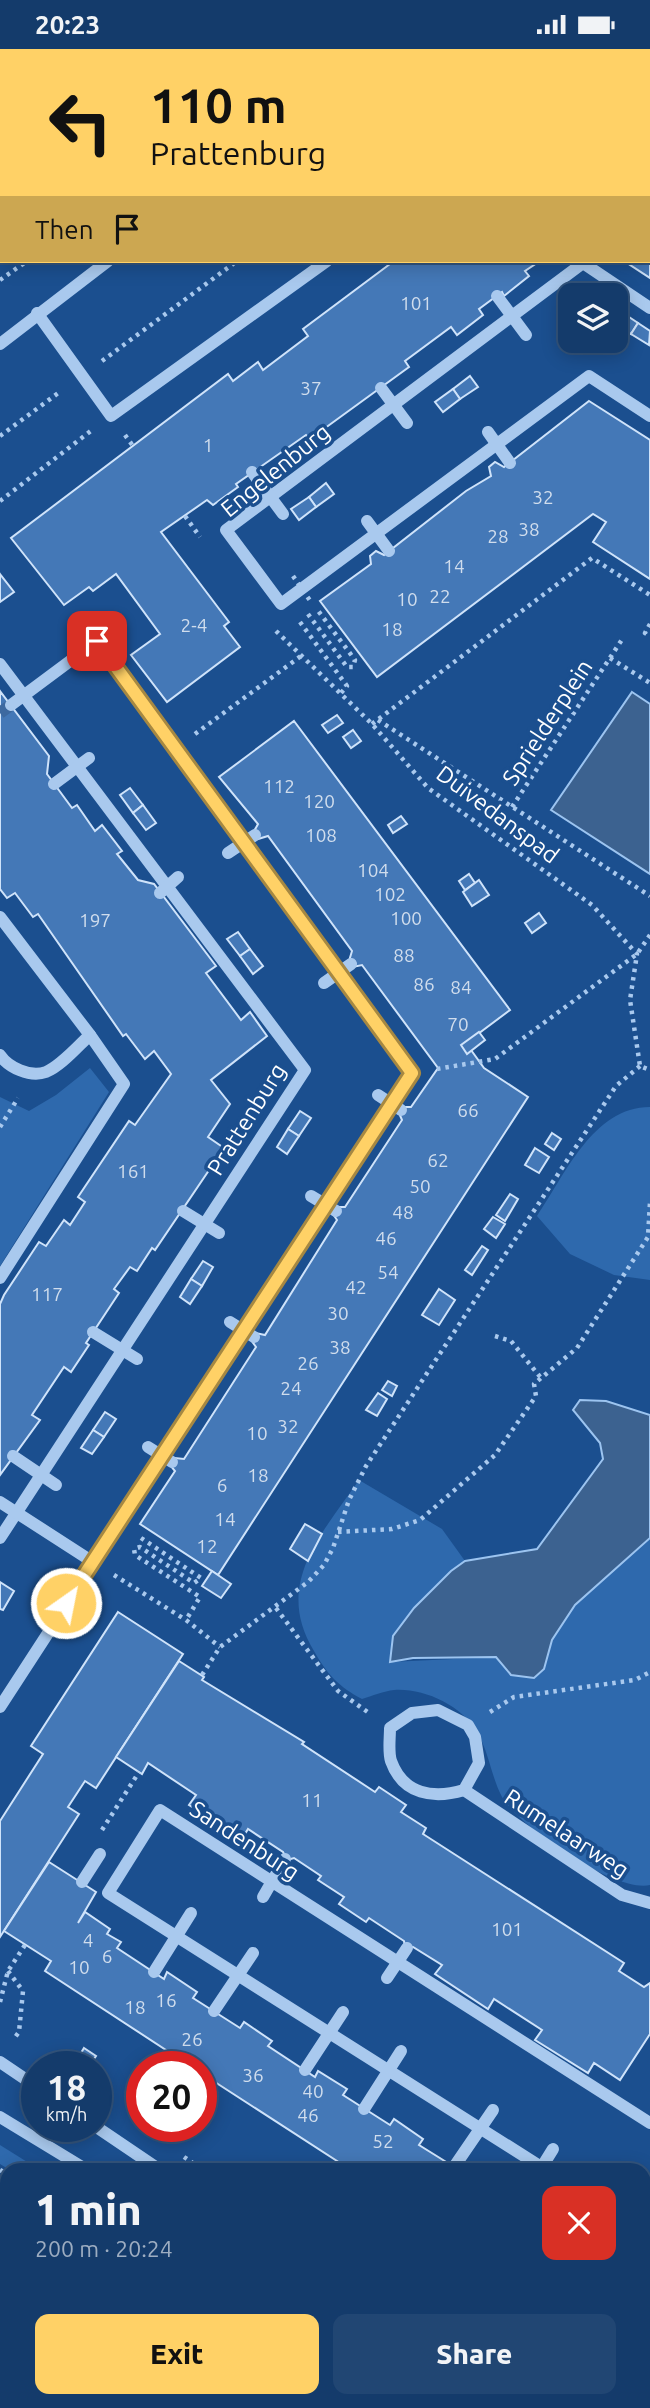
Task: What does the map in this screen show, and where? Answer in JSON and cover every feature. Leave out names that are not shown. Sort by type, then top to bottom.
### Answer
[{"type":"street","points":[[0,344],[105,263]]},
{"type":"street","points":[[37,313],[111,416],[324,263]]},
{"type":"street","name":"Engelenburg","points":[[650,308],[583,263],[226,530],[281,604],[589,376],[650,416]]},
{"type":"street","points":[[497,296],[526,335]]},
{"type":"street","points":[[381,388],[407,423]]},
{"type":"street","points":[[488,432],[510,463]]},
{"type":"street","points":[[252,472],[283,514]]},
{"type":"street","points":[[367,521],[389,551]]},
{"type":"street","points":[[0,1707],[412,1073],[97,641],[11,705]]},
{"type":"street","name":"Prattenburg","points":[[0,664],[304,1070],[0,1538]]},
{"type":"street","points":[[54,784],[89,758]]},
{"type":"street","points":[[228,853],[255,835]]},
{"type":"street","points":[[160,893],[178,877]]},
{"type":"street","points":[[0,917],[124,1084],[0,1278]]},
{"type":"street","points":[[324,983],[351,964]]},
{"type":"street","points":[[0,1055],[7,1065],[33,1073],[46,1072],[90,1035]]},
{"type":"street","points":[[378,1095],[401,1110]]},
{"type":"street","points":[[312,1196],[335,1211]]},
{"type":"street","points":[[183,1211],[219,1233]]},
{"type":"street","points":[[230,1322],[254,1336]]},
{"type":"street","points":[[93,1332],[137,1359]]},
{"type":"street","points":[[148,1447],[173,1462]]},
{"type":"street","points":[[13,1456],[56,1485]]},
{"type":"street","points":[[0,1502],[93,1562]]},
{"type":"street","points":[[438,1710],[468,1725],[475,1737],[479,1763],[464,1790],[448,1795],[424,1795],[401,1779],[390,1759],[390,1728],[412,1713],[438,1710]]},
{"type":"street","name":"Rumelaarweg","points":[[464,1790],[622,1895],[650,1903]]},
{"type":"street","name":"Sandenburg","points":[[535,2163],[108,1893],[160,1810],[650,2123]]},
{"type":"street","points":[[82,1882],[100,1854]]},
{"type":"street","points":[[263,1897],[285,1859]]},
{"type":"street","points":[[154,1972],[191,1913]]},
{"type":"street","points":[[387,1978],[407,1948]]},
{"type":"street","points":[[214,2011],[253,1953]]},
{"type":"street","points":[[305,2070],[343,2012]]},
{"type":"street","points":[[364,2109],[401,2051]]},
{"type":"street","points":[[0,2062],[21,2076]]},
{"type":"street","points":[[457,2163],[493,2110]]},
{"type":"street","points":[[0,2117],[76,2163]]},
{"type":"street","points":[[112,2137],[150,2163]]},
{"type":"street","points":[[544,2163],[553,2149]]},
{"type":"path","points":[[0,280],[24,263]]},
{"type":"path","points":[[0,436],[234,263]]},
{"type":"path","points":[[0,501],[111,416]]},
{"type":"path","points":[[372,724],[593,558],[650,595]]},
{"type":"path","points":[[293,576],[355,660],[354,667],[347,667],[302,609]]},
{"type":"path","points":[[296,614],[348,686],[340,694]]},
{"type":"path","points":[[650,624],[645,633],[650,636]]},
{"type":"path","name":"Duivedanspad","points":[[273,628],[372,724],[428,788],[592,905],[638,954]]},
{"type":"path","name":"Sprielderplein","points":[[512,807],[623,638]]},
{"type":"path","points":[[175,748],[301,656]]},
{"type":"path","name":"Sprielderplein","points":[[610,657],[650,684]]},
{"type":"path","name":"Sprielderplein","points":[[378,720],[650,896]]},
{"type":"path","points":[[412,1073],[495,1059],[638,954],[650,935]]},
{"type":"path","points":[[638,954],[630,1000],[640,1066]]},
{"type":"path","points":[[640,1066],[650,1070]]},
{"type":"path","points":[[202,1675],[220,1647],[308,1582],[324,1565],[366,1466],[616,1086],[640,1066]]},
{"type":"path","points":[[338,1532],[392,1529],[420,1520],[495,1455],[536,1396],[534,1384],[577,1348],[648,1237],[650,1202]]},
{"type":"path","points":[[495,1336],[511,1341],[541,1378]]},
{"type":"path","points":[[118,1523],[201,1578],[194,1583],[140,1548],[134,1549],[135,1555],[200,1597],[186,1620]]},
{"type":"path","points":[[93,1562],[186,1620],[220,1647]]},
{"type":"path","points":[[275,1608],[338,1691],[390,1728]]},
{"type":"path","points":[[468,1725],[514,1697],[635,1680],[650,1672]]},
{"type":"path","points":[[120,1802],[139,1772]]},
{"type":"path","points":[[0,2002],[8,1971],[25,1945]]},
{"type":"path","points":[[8,1971],[23,1991],[19,2032],[11,2044]]},
{"type":"shaded area","points":[[632,692],[650,704],[650,874],[551,810]]},
{"type":"shaded area","points":[[90,1068],[109,1092],[0,1266],[0,1097],[29,1111],[56,1095]]},
{"type":"shaded area","points":[[650,1107],[650,1280],[614,1275],[570,1254],[537,1216],[570,1163],[597,1131],[612,1118],[630,1110]]},
{"type":"shaded area","points":[[580,1400],[606,1401],[650,1415],[650,1538],[575,1605],[552,1640],[544,1669],[534,1678],[511,1675],[496,1657],[413,1658],[390,1662],[393,1636],[414,1608],[451,1571],[465,1561],[537,1549],[603,1459],[600,1443],[573,1410]]},
{"type":"shaded area","points":[[359,1480],[442,1529],[465,1561],[438,1583],[419,1605],[390,1662],[496,1657],[511,1675],[534,1678],[544,1669],[552,1640],[575,1605],[650,1538],[650,1885],[634,1885],[593,1869],[528,1825],[502,1797],[477,1732],[452,1706],[429,1695],[406,1690],[390,1691],[362,1699],[340,1685],[324,1667],[303,1627],[299,1604],[300,1582],[318,1540]]},
{"type":"shaded area","points":[[0,2145],[29,2163],[0,2163]]},
{"type":"building","points":[[391,263],[537,263],[525,271],[529,276],[504,296],[502,292],[479,309],[483,315],[457,335],[451,327],[405,361],[409,367],[310,439],[306,435],[236,484],[238,487],[213,505],[207,500],[161,532],[229,622],[224,626],[240,647],[167,702],[131,655],[160,634],[116,574],[93,591],[89,587],[64,605],[11,538],[228,374],[233,381],[258,362],[263,370],[308,336],[303,329]]},
{"type":"building","points":[[627,263],[650,263],[650,278]]},
{"type":"building","points":[[628,316],[638,323],[631,334],[628,332]]},
{"type":"building","points":[[638,323],[650,331],[649,345],[631,334]]},
{"type":"building","points":[[470,376],[478,387],[460,399],[453,389]]},
{"type":"building","points":[[453,389],[460,399],[443,412],[435,402]]},
{"type":"building","points":[[589,401],[650,440],[650,579],[593,542],[606,522],[593,514],[377,677],[320,601],[371,564],[370,556],[376,551],[384,555],[466,491],[491,476],[489,467],[495,462],[504,467]]},
{"type":"building","points":[[326,483],[334,494],[316,507],[309,497]]},
{"type":"building","points":[[309,497],[316,507],[299,520],[291,509]]},
{"type":"building","points":[[0,574],[14,592],[0,602]]},
{"type":"building","points":[[0,691],[49,756],[47,774],[72,808],[77,805],[95,831],[102,825],[122,851],[117,854],[138,880],[154,884],[216,966],[206,973],[241,1020],[250,1012],[267,1036],[211,1080],[230,1104],[208,1137],[224,1148],[155,1250],[152,1248],[137,1271],[130,1267],[114,1289],[119,1293],[86,1343],[89,1345],[71,1372],[64,1367],[32,1415],[40,1420],[0,1475],[0,1304],[39,1242],[46,1246],[64,1220],[70,1225],[85,1202],[78,1197],[129,1121],[135,1125],[171,1074],[154,1051],[145,1059],[126,1034],[123,1036],[38,914],[33,917],[15,893],[7,898],[0,889]]},
{"type":"building","points":[[337,715],[343,723],[328,733],[322,725]]},
{"type":"building","points":[[294,721],[510,1010],[466,1043],[484,1068],[528,1097],[218,1575],[140,1524],[175,1471],[170,1465],[175,1458],[184,1459],[256,1347],[251,1340],[256,1333],[265,1335],[337,1220],[333,1214],[338,1207],[345,1207],[402,1120],[399,1113],[403,1107],[411,1107],[438,1068],[362,965],[353,967],[349,961],[352,951],[268,836],[258,839],[253,833],[258,824],[219,777]]},
{"type":"building","points":[[353,730],[361,741],[351,748],[343,737]]},
{"type":"building","points":[[130,788],[143,805],[133,813],[120,795]]},
{"type":"building","points":[[143,805],[156,823],[146,830],[133,813]]},
{"type":"building","points":[[401,816],[407,824],[393,833],[388,825]]},
{"type":"building","points":[[469,874],[475,883],[465,890],[459,881]]},
{"type":"building","points":[[479,880],[489,895],[472,906],[463,892]]},
{"type":"building","points":[[539,913],[546,923],[532,933],[525,923]]},
{"type":"building","points":[[238,932],[250,949],[240,956],[227,939]]},
{"type":"building","points":[[250,949],[263,966],[253,974],[240,956]]},
{"type":"building","points":[[479,1032],[485,1040],[467,1054],[461,1045]]},
{"type":"building","points":[[300,1111],[311,1118],[299,1136],[288,1129]]},
{"type":"building","points":[[288,1129],[299,1136],[287,1154],[277,1147]]},
{"type":"building","points":[[552,1133],[561,1139],[554,1150],[545,1144]]},
{"type":"building","points":[[535,1148],[549,1157],[539,1173],[525,1165]]},
{"type":"building","points":[[510,1194],[518,1199],[505,1221],[496,1215]]},
{"type":"building","points":[[493,1217],[505,1224],[496,1238],[484,1229]]},
{"type":"building","points":[[482,1246],[488,1250],[472,1275],[465,1270]]},
{"type":"building","points":[[203,1261],[213,1267],[202,1286],[191,1279]]},
{"type":"building","points":[[191,1279],[202,1286],[190,1304],[180,1297]]},
{"type":"building","points":[[439,1289],[455,1300],[439,1325],[422,1315]]},
{"type":"building","points":[[388,1381],[397,1386],[392,1396],[382,1390]]},
{"type":"building","points":[[378,1393],[387,1399],[377,1416],[366,1410]]},
{"type":"building","points":[[105,1412],[116,1419],[104,1437],[93,1430]]},
{"type":"building","points":[[93,1430],[104,1437],[92,1454],[81,1448]]},
{"type":"building","points":[[305,1524],[322,1534],[308,1561],[290,1549]]},
{"type":"building","points":[[212,1571],[231,1584],[221,1598],[202,1586]]},
{"type":"building","points":[[0,1582],[14,1591],[3,1610],[0,1609]]},
{"type":"building","points":[[118,1612],[183,1654],[96,1788],[85,1781],[68,1807],[79,1814],[0,1937],[0,1821],[43,1754],[31,1746]]},
{"type":"building","points":[[179,1661],[204,1677],[202,1680],[304,1742],[302,1744],[375,1792],[379,1787],[406,1805],[401,1812],[426,1828],[423,1834],[624,1963],[619,1971],[644,1987],[650,1983],[650,2034],[620,2080],[594,2063],[588,2073],[535,2040],[542,2030],[494,1999],[488,2009],[435,1974],[442,1965],[413,1947],[405,1947],[404,1941],[369,1918],[366,1922],[339,1904],[344,1897],[318,1880],[321,1876],[294,1858],[287,1860],[283,1852],[248,1829],[242,1839],[189,1805],[196,1795],[148,1763],[142,1774],[116,1757]]},
{"type":"building","points":[[49,1862],[96,1892],[78,1923],[85,1912],[110,1929],[107,1934],[121,1942],[117,1948],[164,1979],[167,1972],[197,1992],[193,1998],[240,2028],[244,2022],[272,2041],[268,2046],[315,2077],[318,2071],[347,2089],[343,2095],[390,2125],[394,2119],[423,2139],[419,2145],[448,2163],[340,2163],[217,2083],[217,2051],[168,2051],[45,1971],[51,1961],[4,1931]]},
{"type":"tunnel","points":[[0,713],[11,705]]},
{"type":"route","points":[[66,1603],[412,1073],[97,641]]}]
